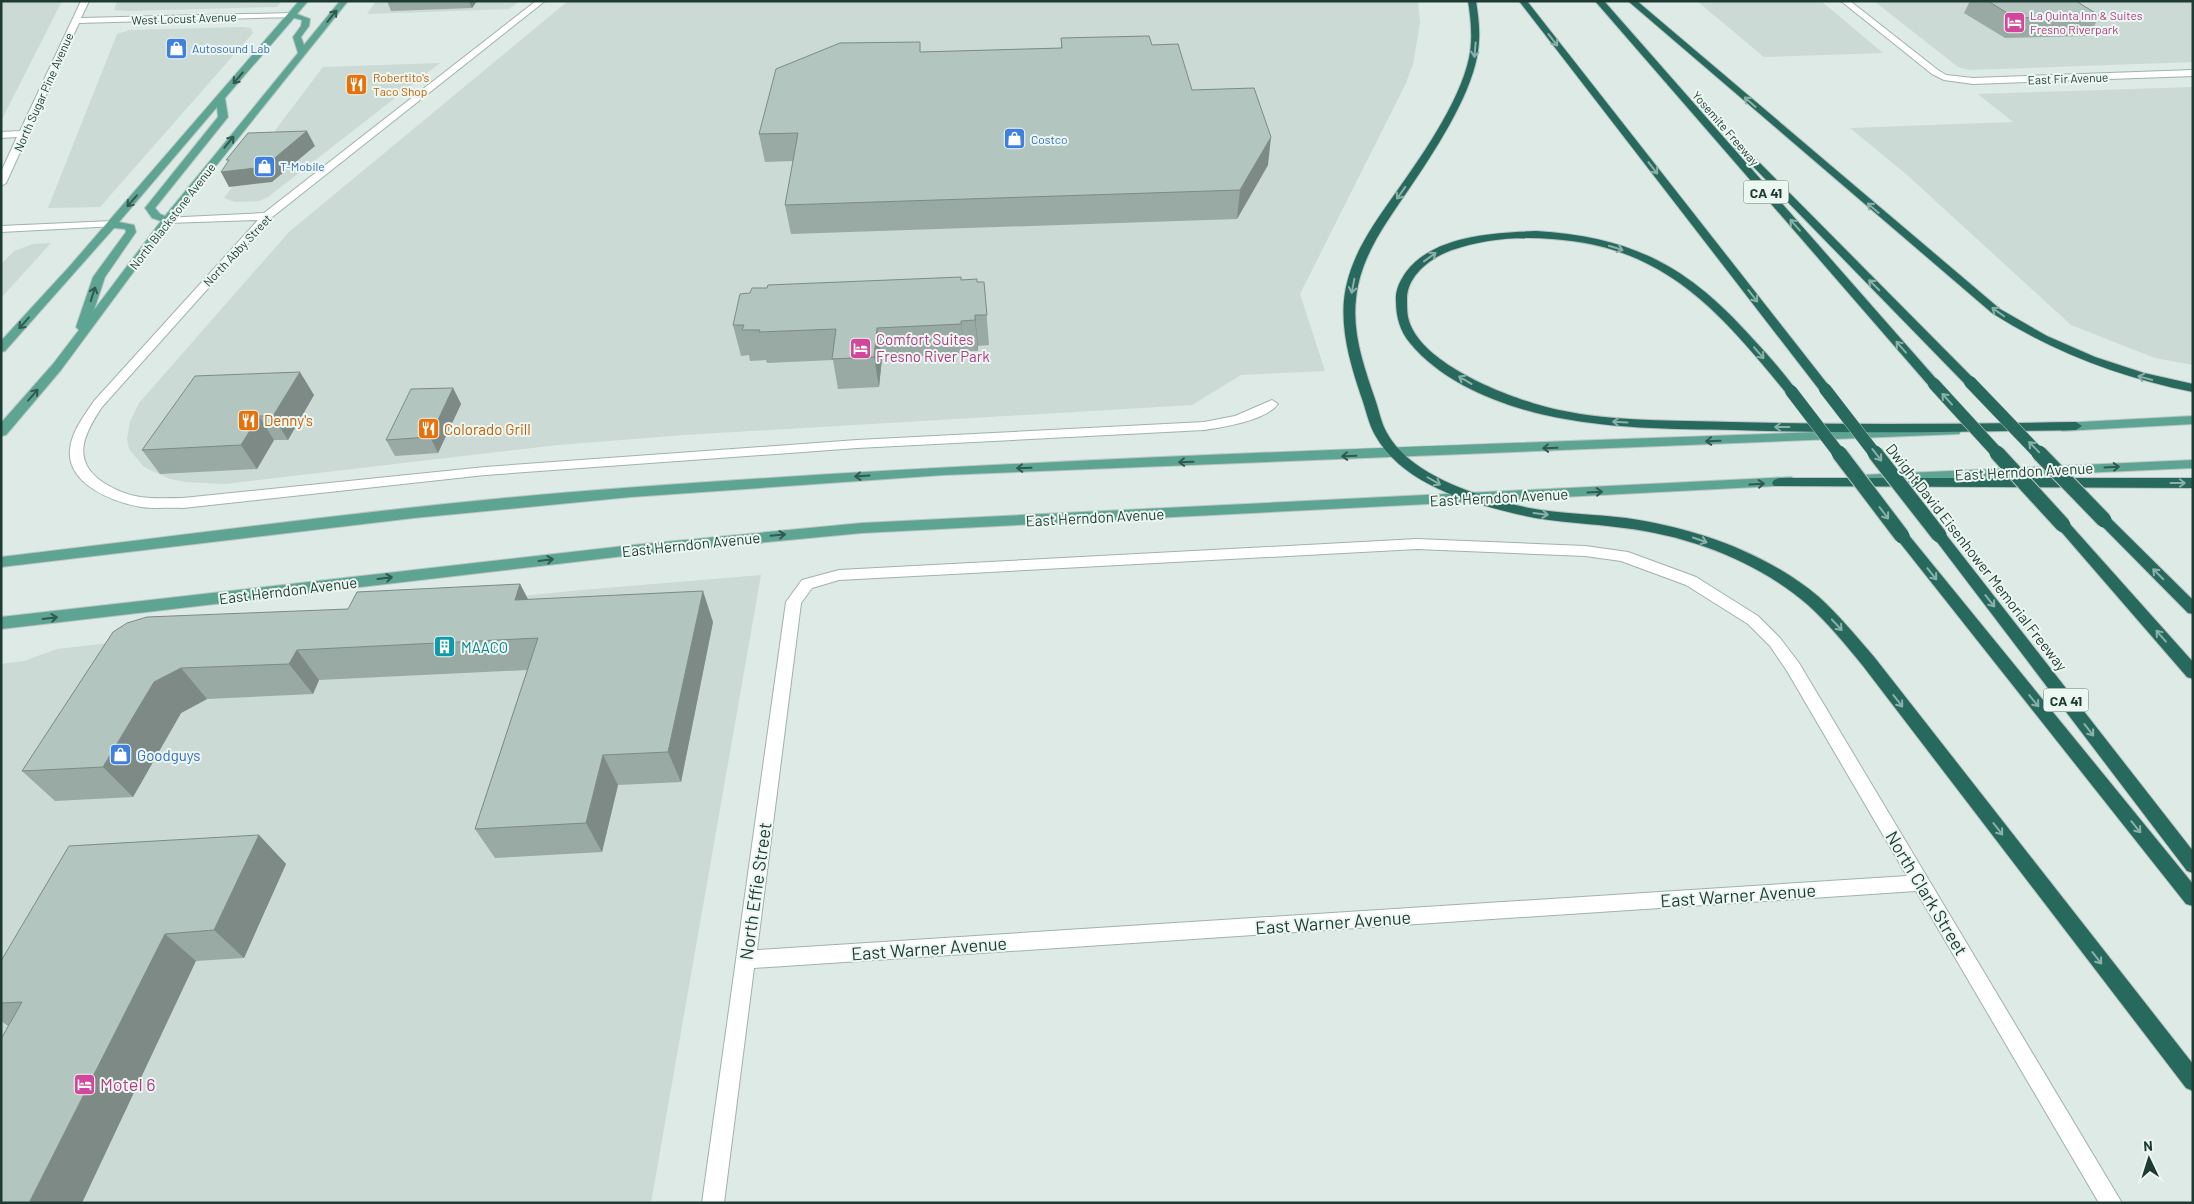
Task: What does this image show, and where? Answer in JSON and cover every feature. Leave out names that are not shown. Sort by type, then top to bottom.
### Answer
[{"type":"highway","points":[[1472,1],[1476,27],[1476,46],[1474,60],[1464,88],[1405,188],[1368,240],[1360,258],[1350,299],[1352,342],[1358,369],[1382,436],[1398,454],[1423,474],[1447,488],[1529,512],[1625,523],[1694,538],[1759,565],[1811,600],[1837,624],[1869,662],[2193,1081]]},
{"type":"highway","name":"Dwight David Eisenhower Memorial Freeway","points":[[1523,1],[1939,535],[2193,865]]},
{"type":"highway","name":"Yosemite Freeway","points":[[1599,1],[1934,384],[2193,673]]},
{"type":"highway","points":[[1632,1],[1996,311],[2043,340],[2070,353],[2132,374],[2193,388]]},
{"type":"highway","points":[[1628,34],[2193,609]]},
{"type":"highway","points":[[2076,426],[1924,428],[1771,427],[1598,421],[1561,415],[1487,391],[1469,382],[1432,358],[1420,347],[1406,328],[1400,310],[1402,291],[1413,270],[1440,250],[1492,236],[1542,234],[1617,248],[1650,261],[1676,275],[1699,293],[1747,339],[1791,391],[1902,536],[2193,898]]},
{"type":"highway","points":[[1779,483],[2193,483]]},
{"type":"main road","points":[[1,348],[112,224],[304,1]]},
{"type":"main road","name":"North Blackstone Avenue","points":[[1,432],[57,368],[167,220],[344,1]]},
{"type":"main road","points":[[292,15],[306,19],[305,26],[297,37],[302,53]]},
{"type":"main road","points":[[167,220],[156,216],[150,208],[224,117],[221,98]]},
{"type":"main road","points":[[77,340],[98,276],[131,232],[130,227],[112,224]]},
{"type":"main road","points":[[1,562],[414,513],[641,492],[944,470],[1398,454],[2193,420]]},
{"type":"main road","name":"East Herndon Avenue","points":[[1,623],[733,539],[862,528],[2193,464]]},
{"type":"street","name":"North Sugar Pine Avenue","points":[[1,183],[85,1]]},
{"type":"street","name":"North Abby Street","points":[[541,1],[267,216],[110,388],[84,423],[77,444],[76,458],[80,472],[94,484],[117,496],[142,502],[183,503],[484,471],[867,444],[1204,426],[1241,420],[1259,413],[1272,404]]},
{"type":"street","name":"East Fir Avenue","points":[[1845,1],[1928,67],[1944,77],[1973,81],[2193,74]]},
{"type":"street","name":"West Locust Avenue","points":[[76,21],[292,15]]},
{"type":"street","points":[[1,134],[25,134]]},
{"type":"street","points":[[167,220],[267,216]]},
{"type":"street","points":[[1,229],[112,224]]},
{"type":"street","name":"North Clark Street","points":[[806,584],[839,575],[1417,544],[1585,551],[1623,556],[1691,581],[1753,620],[1776,642],[1793,667],[2111,1203]]},
{"type":"street","name":"North Effie Street","points":[[713,1203],[794,602],[806,584]]},
{"type":"street","name":"East Warner Avenue","points":[[746,960],[1921,883]]},
{"type":"shaded area","points":[[1,1],[62,1],[1,121]]},
{"type":"shaded area","points":[[117,1],[282,1],[277,7],[126,11],[114,10]]},
{"type":"shaded area","points":[[376,1],[520,1],[509,9],[367,14]]},
{"type":"shaded area","points":[[568,1],[1418,1],[1420,23],[1413,64],[1406,83],[1300,294],[1325,371],[1241,375],[1192,405],[684,435],[558,445],[225,484],[186,482],[170,479],[144,467],[129,449],[127,439],[130,422],[139,403],[289,232]]},
{"type":"shaded area","points":[[1697,1],[1821,1],[1883,53],[1764,57]]},
{"type":"shaded area","points":[[1874,1],[2193,1],[2193,62],[1969,70],[1958,67]]},
{"type":"shaded area","points":[[251,28],[253,33],[100,207],[48,208],[117,34],[130,30]]},
{"type":"shaded area","points":[[440,63],[268,197],[259,201],[235,202],[224,198],[323,67]]},
{"type":"shaded area","points":[[2193,87],[2193,365],[2155,358],[2071,325],[1906,174],[1850,128],[2013,122],[1978,94]]},
{"type":"shaded area","points":[[51,243],[1,298],[1,264],[14,251],[33,244]]},
{"type":"shaded area","points":[[761,575],[651,1203],[1,1203],[1,664],[24,661],[57,649],[436,605],[581,590]]},
{"type":"building","points":[[1988,1],[2076,1],[2100,16],[2015,18]]},
{"type":"building","name":"Costco","points":[[1149,36],[1152,45],[1178,44],[1192,90],[1254,88],[1271,137],[1240,190],[785,205],[798,133],[759,134],[776,69],[840,43],[920,42],[920,52],[1062,48],[1061,38]]},
{"type":"building","points":[[307,131],[264,167],[221,172],[229,160],[226,160],[248,133]]},
{"type":"building","points":[[961,277],[961,280],[977,279],[977,282],[984,282],[987,315],[975,315],[975,320],[961,321],[961,324],[877,328],[874,357],[832,359],[836,329],[759,332],[760,330],[742,330],[744,325],[733,325],[740,294],[750,293],[752,288],[767,288],[768,285]]},
{"type":"building","points":[[300,372],[273,416],[259,416],[241,445],[142,450],[195,376]]},
{"type":"building","points":[[453,388],[430,437],[386,440],[411,389]]},
{"type":"building","points":[[520,584],[515,600],[703,591],[668,752],[603,755],[586,823],[475,829],[538,638],[297,650],[289,664],[181,668],[154,682],[103,767],[22,771],[113,632],[127,623],[147,617],[348,609],[357,592]]},
{"type":"building","name":"Motel 6","points":[[259,835],[214,930],[165,934],[29,1203],[1,1203],[1,1039],[22,1002],[1,1003],[1,961],[69,846]]},
{"type":"place","name":"La Quinta Inn & Suites Fresno Riverpark","points":[[2014,22]]},
{"type":"place","name":"Autosound Lab","points":[[176,48]]},
{"type":"place","name":"Robertito's Taco Shop","points":[[357,84]]},
{"type":"place","name":"Costco","points":[[1015,139]]},
{"type":"place","name":"T-Mobile","points":[[264,166]]},
{"type":"place","name":"Comfort Suites Fresno River Park","points":[[860,348]]},
{"type":"place","name":"Denny's","points":[[248,420]]},
{"type":"place","name":"Colorado Grill","points":[[428,429]]},
{"type":"place","name":"MAACO","points":[[445,647]]},
{"type":"place","name":"Goodguys","points":[[121,755]]},
{"type":"place","name":"Motel 6","points":[[84,1084]]}]
